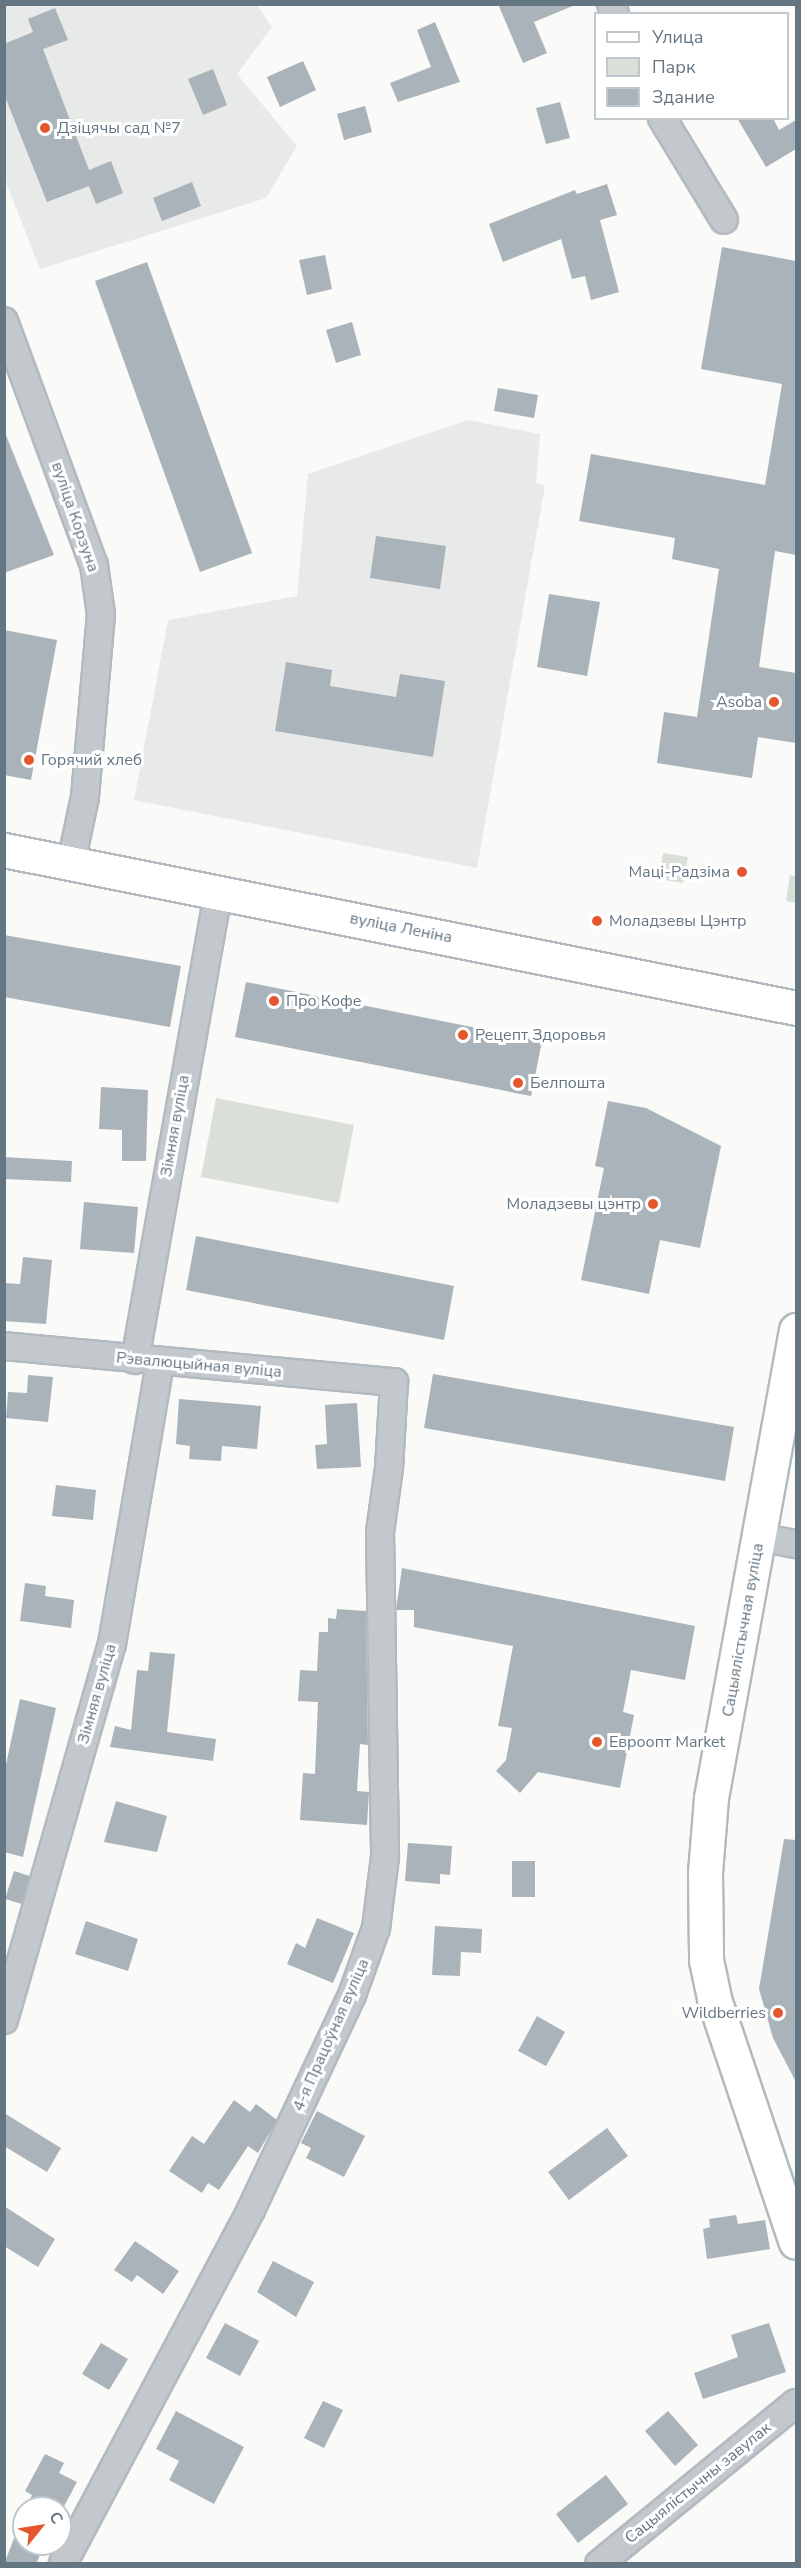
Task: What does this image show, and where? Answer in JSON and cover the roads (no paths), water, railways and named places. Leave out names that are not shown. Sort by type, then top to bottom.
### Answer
[{"type":"main road","name":"вуліца Леніна","points":[[4,850],[796,1008]]},
{"type":"main road","name":"Сацыялістычная вуліца","points":[[796,1330],[711,1798],[705,1873],[706,1960],[724,2030],[796,2242]]},
{"type":"street","points":[[663,120],[724,220]]},
{"type":"street","name":"вуліца Корзуна","points":[[4,321],[94,565],[101,614],[85,797],[71,862]]},
{"type":"street","name":"Зімняя вуліца","points":[[135,1360],[218,892]]},
{"type":"street","name":"Рэвалюцыйная вуліца","points":[[4,1346],[135,1360],[394,1382]]},
{"type":"street","name":"Зімняя вуліца","points":[[4,2020],[112,1644],[160,1362]]},
{"type":"street","name":"4-я Працоўная вуліца","points":[[63,2564],[251,2210],[352,1995],[376,1928],[385,1857],[380,1532],[389,1468],[394,1382]]},
{"type":"street","points":[[759,1538],[796,1544]]},
{"type":"street","name":"Сацыялістычны завулак","points":[[599,2564],[796,2403]]},
{"type":"place","name":"Дзіцячы сад №7","points":[[45,128]]},
{"type":"place","name":"Asoba","points":[[774,702]]},
{"type":"place","name":"Горячий хлеб","points":[[29,760]]},
{"type":"place","name":"Маці-Радзіма","points":[[742,872]]},
{"type":"place","name":"Моладзевы Цэнтр","points":[[597,921]]},
{"type":"place","name":"Про Кофе","points":[[274,1001]]},
{"type":"place","name":"Рецепт Здоровья","points":[[463,1035]]},
{"type":"place","name":"Белпошта","points":[[518,1083]]},
{"type":"place","name":"Моладзевы цэнтр","points":[[653,1204]]},
{"type":"place","name":"Евроопт Market","points":[[597,1742]]},
{"type":"place","name":"Wildberries","points":[[778,2013]]}]
